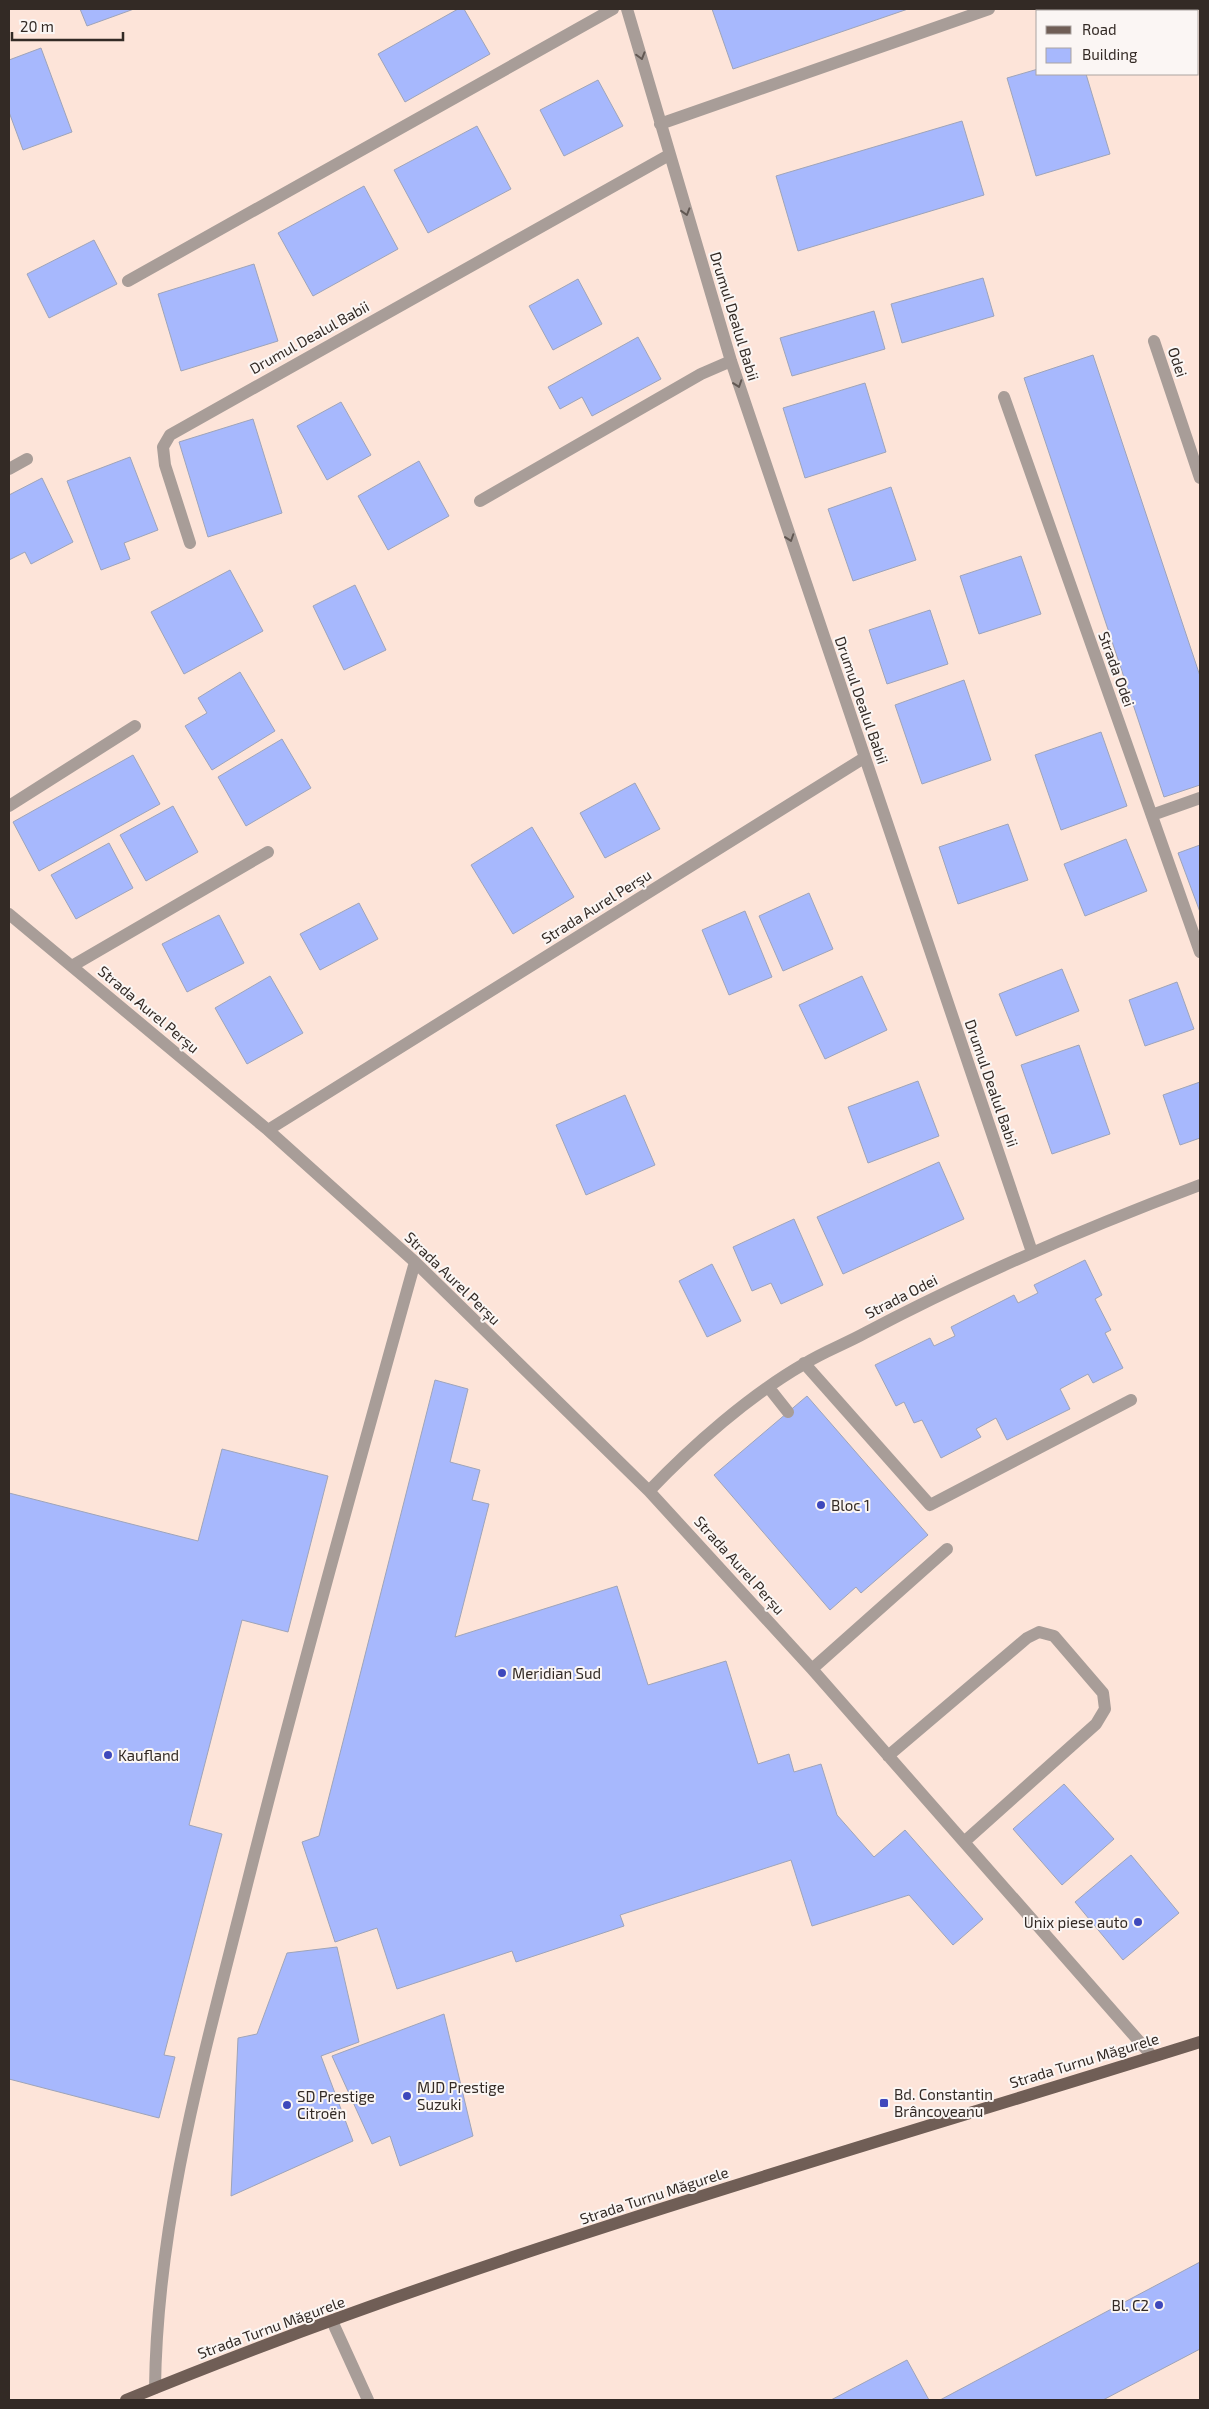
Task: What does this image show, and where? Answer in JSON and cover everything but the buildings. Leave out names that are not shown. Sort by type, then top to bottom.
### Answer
[{"type":"main road","name":"Strada Turnu Măgurele","points":[[126,2400],[332,2322],[578,2236],[1200,2042]]},
{"type":"street","points":[[128,281],[613,9]]},
{"type":"street","name":"Drumul Dealul Babii","points":[[627,9],[731,361],[1032,1252]]},
{"type":"street","points":[[660,124],[989,9]]},
{"type":"street","name":"Drumul Dealul Babii","points":[[190,543],[165,464],[163,447],[170,435],[669,155]]},
{"type":"street","name":"Odei","points":[[1154,341],[1200,478]]},
{"type":"street","points":[[480,501],[701,374],[731,361]]},
{"type":"street","name":"Strada Odei","points":[[1004,397],[1200,952]]},
{"type":"street","points":[[9,469],[27,460]]},
{"type":"street","points":[[9,806],[136,726]]},
{"type":"street","name":"Strada Aurel Perșu","points":[[268,1130],[864,758]]},
{"type":"street","points":[[1152,815],[1200,798]]},
{"type":"street","points":[[72,966],[268,852]]},
{"type":"street","name":"Strada Aurel Perșu","points":[[9,914],[268,1130],[415,1262],[649,1491],[812,1669],[1152,2056]]},
{"type":"street","name":"Strada Odei","points":[[649,1491],[700,1442],[737,1410],[804,1363],[926,1301],[1032,1252],[1120,1215],[1200,1185]]},
{"type":"street","points":[[155,2388],[158,2307],[164,2250],[175,2188],[205,2052],[295,1695],[415,1262]]},
{"type":"street","points":[[804,1363],[930,1506],[1131,1400]]},
{"type":"street","points":[[770,1388],[788,1412]]},
{"type":"street","points":[[812,1669],[947,1549]]},
{"type":"street","points":[[888,1756],[1027,1638],[1039,1632],[1054,1636],[1102,1693],[1105,1709],[1096,1724],[964,1842]]},
{"type":"street","points":[[332,2322],[368,2400]]},
{"type":"place","name":"Bloc 1","points":[[821,1505]]},
{"type":"place","name":"Meridian Sud","points":[[502,1673]]},
{"type":"place","name":"Kaufland","points":[[108,1755]]},
{"type":"place","name":"Unix piese auto","points":[[1138,1922]]},
{"type":"place","name":"MJD Prestige Suzuki","points":[[407,2096]]},
{"type":"place","name":"Bd. Constantin Brâncoveanu","points":[[884,2103]]},
{"type":"place","name":"SD Prestige Citroën","points":[[287,2105]]},
{"type":"place","name":"Bl. C2","points":[[1159,2305]]}]
